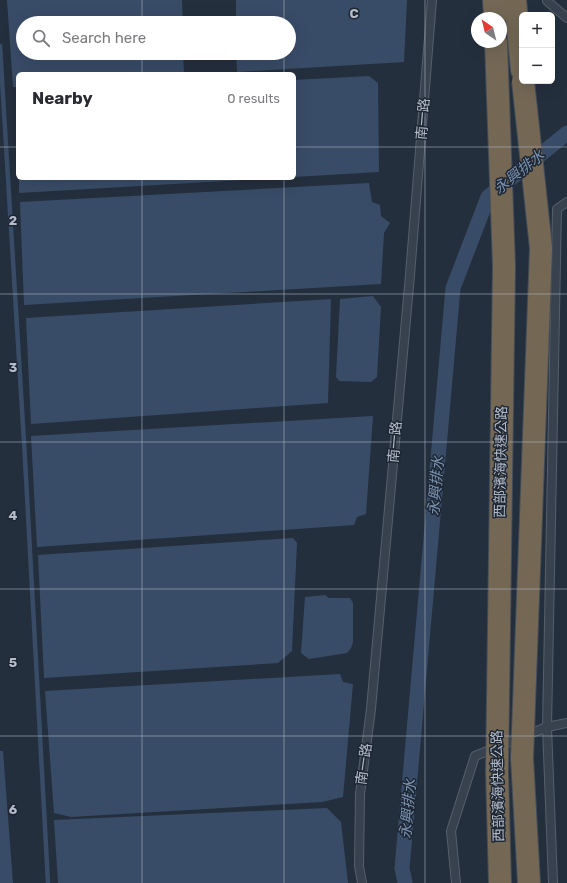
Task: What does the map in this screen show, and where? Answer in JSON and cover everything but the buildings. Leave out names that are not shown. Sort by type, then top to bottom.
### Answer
[{"type":"highway","points":[[494,0],[495,12]]},
{"type":"highway","points":[[515,0],[520,48]]},
{"type":"highway","name":"西部濱海快速公路","points":[[496,48],[504,266],[497,771],[500,883]]},
{"type":"highway","name":"西部濱海快速公路","points":[[523,84],[541,248],[522,758],[529,883]]},
{"type":"lane","name":"南一路","points":[[362,883],[359,866],[360,794],[373,693],[410,275],[432,0]]},
{"type":"lane","points":[[547,0],[567,18]]},
{"type":"lane","points":[[553,883],[547,728],[557,209],[567,202]]},
{"type":"lane","points":[[456,883],[451,831],[475,756],[547,728],[567,723]]},
{"type":"water","points":[[7,0],[182,0],[183,16],[16,16],[16,60],[183,60],[184,72],[16,72],[16,87],[13,87]]},
{"type":"water","points":[[236,0],[407,0],[404,62],[237,72],[236,60],[296,60],[296,16],[236,16]]},
{"type":"water","points":[[369,76],[378,83],[379,172],[296,177],[296,80]]},
{"type":"water","points":[[19,180],[243,180],[19,193]]},
{"type":"water","points":[[369,183],[372,202],[380,205],[381,216],[390,223],[384,233],[381,284],[24,305],[20,202]]},
{"type":"water","points":[[373,296],[381,307],[377,377],[371,382],[339,381],[336,377],[340,299]]},
{"type":"water","points":[[331,299],[328,403],[31,424],[26,318]]},
{"type":"water","points":[[373,416],[366,514],[357,517],[354,525],[37,547],[31,436]]},
{"type":"water","points":[[293,538],[297,543],[292,651],[278,663],[44,678],[38,555]]},
{"type":"water","points":[[325,595],[329,598],[350,598],[353,603],[353,642],[347,653],[309,659],[301,653],[305,597]]},
{"type":"water","points":[[340,674],[343,682],[353,684],[343,797],[322,802],[71,817],[54,813],[45,691]]},
{"type":"water","points":[[0,751],[3,751],[13,883],[0,883]]},
{"type":"water","points":[[327,808],[341,822],[348,883],[58,883],[54,820]]},
{"type":"waterway","points":[[0,46],[25,459],[48,883]]},
{"type":"waterway","name":"永興排水","points":[[405,883],[402,868],[453,288],[488,197],[567,133]]}]
